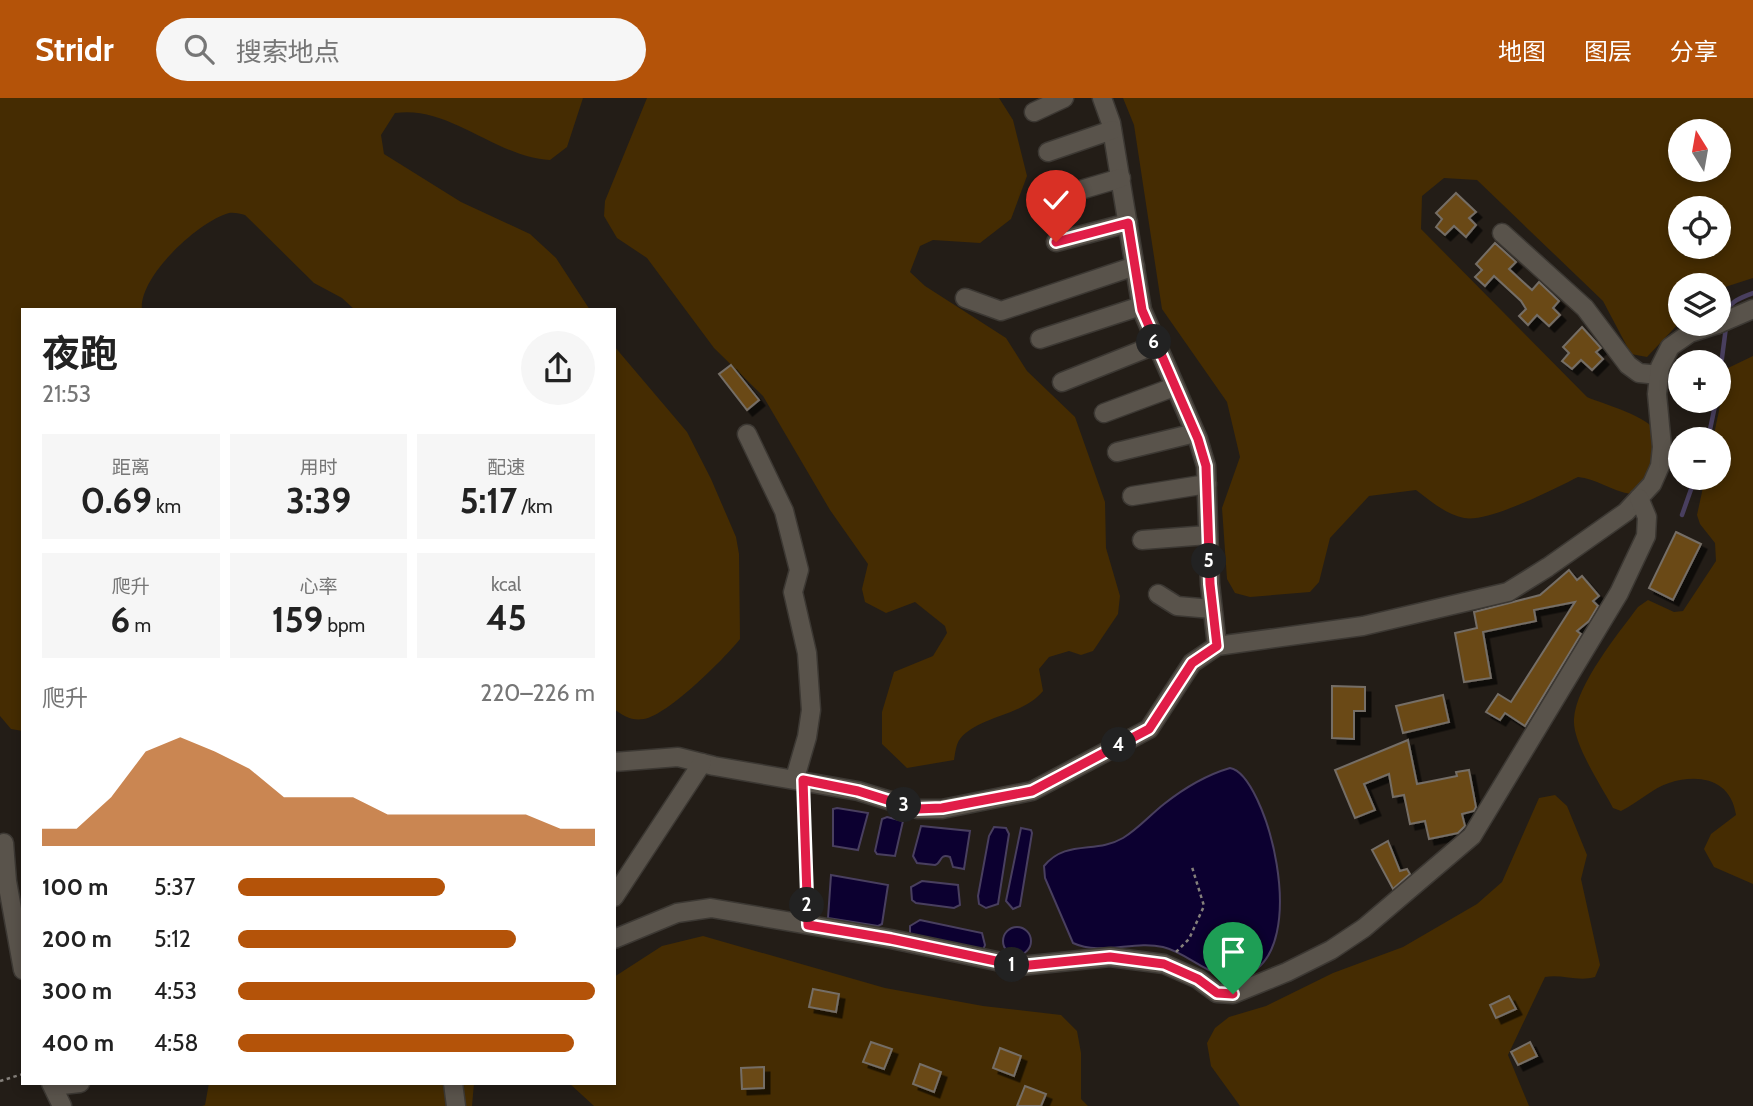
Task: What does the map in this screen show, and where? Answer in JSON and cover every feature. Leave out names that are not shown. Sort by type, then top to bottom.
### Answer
[{"type":"street","points":[[1034,112],[1064,98]]},
{"type":"street","points":[[1102,98],[1112,130],[1141,306],[1155,345],[1195,433],[1206,466],[1212,609],[1217,646]]},
{"type":"street","points":[[1048,152],[1112,130]]},
{"type":"street","points":[[1060,196],[1121,178]]},
{"type":"street","points":[[1056,242],[1128,223]]},
{"type":"street","points":[[1502,233],[1586,308],[1628,365],[1639,373],[1659,375]]},
{"type":"street","points":[[965,298],[1001,311],[1135,266]]},
{"type":"street","points":[[1040,339],[1141,306]]},
{"type":"street","points":[[1731,318],[1753,309]]},
{"type":"street","points":[[616,762],[678,757],[858,791],[916,809],[942,808],[1032,791],[1149,729],[1192,663],[1217,646],[1363,626],[1508,592],[1626,512],[1652,484],[1660,466],[1659,375],[1670,346],[1685,336]]},
{"type":"street","points":[[1062,382],[1155,345]]},
{"type":"street","points":[[1104,413],[1174,387]]},
{"type":"street","points":[[1117,452],[1195,433]]},
{"type":"street","points":[[747,434],[784,511],[799,570],[793,593],[807,653],[811,710],[799,779]]},
{"type":"street","points":[[1132,496],[1207,484]]},
{"type":"street","points":[[616,938],[677,913],[711,908],[891,939],[1020,966],[1110,957],[1164,964],[1198,979],[1217,993],[1233,994],[1287,972],[1331,950],[1364,928],[1472,836],[1619,593],[1646,536],[1647,517],[1639,498]]},
{"type":"street","points":[[1142,540],[1208,535]]},
{"type":"street","points":[[1158,594],[1177,606],[1212,609]]},
{"type":"street","points":[[616,894],[702,763]]},
{"type":"street","points":[[21,842],[2,843],[21,959]]},
{"type":"street","points":[[52,1085],[62,1106]]},
{"type":"street","points":[[453,1085],[456,1106]]},
{"type":"path","points":[[799,779],[808,925]]},
{"type":"path","points":[[1164,964],[1189,939],[1201,917],[1204,906],[1192,867]]},
{"type":"path","points":[[0,1081],[21,1075]]},
{"type":"shaded area","points":[[0,98],[583,98],[567,147],[550,160],[530,157],[454,124],[415,113],[395,113],[381,135],[384,154],[461,202],[530,234],[556,258],[589,308],[353,308],[342,298],[314,283],[245,215],[229,213],[202,227],[173,252],[150,282],[143,297],[142,308],[21,308],[21,731],[11,729],[0,716]]},
{"type":"shaded area","points":[[647,98],[999,98],[1013,120],[1027,176],[1011,219],[980,243],[933,240],[920,246],[910,272],[925,286],[1006,338],[1027,371],[1075,417],[1105,502],[1106,548],[1120,596],[1118,614],[1093,651],[1081,655],[1069,651],[1049,657],[1039,669],[1043,691],[1024,706],[968,731],[959,741],[954,760],[907,768],[882,744],[882,712],[894,672],[933,656],[947,633],[945,626],[915,602],[886,613],[865,602],[862,589],[868,564],[830,510],[763,396],[714,348],[647,258],[617,238],[604,216],[605,201]]},
{"type":"shaded area","points":[[1123,98],[1753,98],[1753,278],[1731,285],[1731,273],[1668,273],[1668,335],[1647,357],[1631,354],[1603,301],[1477,180],[1444,178],[1422,196],[1421,229],[1587,397],[1636,416],[1652,426],[1657,440],[1657,466],[1631,494],[1578,477],[1521,504],[1475,518],[1464,518],[1438,507],[1416,490],[1369,496],[1330,538],[1319,582],[1310,592],[1250,597],[1235,593],[1227,579],[1222,508],[1240,457],[1227,402],[1162,309],[1134,125]]},
{"type":"shaded area","points":[[616,348],[687,432],[736,537],[739,554],[740,639],[709,672],[667,708],[644,719],[628,717],[616,710]]},
{"type":"shaded area","points":[[1753,356],[1753,884],[1714,867],[1704,849],[1711,834],[1736,815],[1733,803],[1721,787],[1703,780],[1681,780],[1657,788],[1621,811],[1613,808],[1583,752],[1574,719],[1582,691],[1590,676],[1609,645],[1638,607],[1648,600],[1674,612],[1683,611],[1716,561],[1715,543],[1700,524],[1697,515],[1702,490],[1731,490],[1731,427],[1716,427],[1718,413],[1731,413],[1731,367]]},
{"type":"shaded area","points":[[1230,768],[1244,778],[1257,799],[1269,829],[1277,864],[1280,900],[1277,933],[1266,959],[1246,975],[1235,977],[1214,973],[1163,947],[1141,945],[1095,948],[1073,943],[1045,878],[1044,866],[1062,852],[1113,843],[1123,838],[1179,793]]},
{"type":"shaded area","points":[[1555,795],[1567,806],[1587,855],[1581,879],[1600,965],[1595,977],[1545,977],[1508,1055],[1529,1106],[1240,1106],[1211,1066],[1207,1043],[1215,1028],[1229,1017],[1266,1006],[1333,973],[1403,947],[1477,904],[1502,882],[1539,798]]},
{"type":"shaded area","points":[[833,809],[868,813],[858,850],[833,846]]},
{"type":"shaded area","points":[[887,817],[903,821],[895,856],[877,854],[875,851],[882,819]]},
{"type":"shaded area","points":[[921,826],[970,831],[964,869],[953,867],[950,857],[946,856],[935,865],[917,863],[913,856]]},
{"type":"shaded area","points":[[994,827],[1006,828],[1009,834],[998,904],[986,908],[979,904],[978,896],[989,836]]},
{"type":"shaded area","points":[[1021,828],[1031,830],[1032,833],[1020,906],[1013,909],[1006,901]]},
{"type":"shaded area","points":[[831,875],[888,885],[882,924],[878,926],[828,918]]},
{"type":"shaded area","points":[[922,881],[958,885],[960,905],[954,908],[916,903],[912,900],[911,887]]},
{"type":"shaded area","points":[[920,920],[982,933],[985,945],[983,950],[910,938],[910,926]]},
{"type":"shaded area","points":[[1017,927],[1027,931],[1031,941],[1027,951],[1017,955],[1007,951],[1003,941],[1007,931]]},
{"type":"shaded area","points":[[703,936],[885,988],[983,1006],[1061,1015],[1077,1031],[1081,1053],[1081,1099],[1088,1106],[594,1106],[571,1085],[616,1085],[616,976],[662,946]]},
{"type":"shaded area","points":[[209,1085],[474,1085],[472,1106],[202,1106],[205,1105]]},
{"type":"building","points":[[1456,193],[1476,212],[1469,218],[1476,225],[1466,237],[1454,226],[1445,235],[1436,227],[1442,219],[1436,213]]},
{"type":"building","points":[[1495,243],[1516,262],[1509,269],[1532,290],[1539,282],[1559,301],[1553,308],[1560,315],[1549,326],[1537,315],[1528,325],[1519,316],[1526,309],[1521,301],[1494,276],[1485,286],[1475,277],[1482,270],[1476,264]]},
{"type":"building","points":[[1582,327],[1601,348],[1596,352],[1603,359],[1592,370],[1581,360],[1572,369],[1562,361],[1569,353],[1563,347]]},
{"type":"building","points":[[731,365],[759,400],[747,410],[719,374]]},
{"type":"building","points":[[1676,532],[1701,544],[1673,600],[1649,588]]},
{"type":"building","points":[[1569,570],[1577,580],[1582,576],[1599,596],[1593,601],[1598,606],[1589,621],[1577,631],[1581,634],[1525,726],[1505,713],[1500,720],[1486,712],[1498,694],[1511,702],[1575,602],[1534,610],[1536,621],[1483,632],[1491,678],[1464,682],[1455,633],[1477,628],[1474,612],[1540,595]]},
{"type":"building","points":[[1332,686],[1365,687],[1365,711],[1354,711],[1354,739],[1332,738]]},
{"type":"building","points":[[1443,695],[1449,722],[1403,733],[1396,706]]},
{"type":"building","points":[[1408,740],[1417,784],[1457,776],[1456,772],[1469,770],[1476,807],[1474,811],[1462,814],[1465,826],[1458,833],[1429,839],[1425,821],[1410,824],[1404,795],[1393,797],[1389,774],[1364,784],[1375,810],[1355,818],[1335,770]]},
{"type":"building","points":[[1388,841],[1400,871],[1407,869],[1410,874],[1393,889],[1372,850]]},
{"type":"building","points":[[813,989],[839,994],[836,1012],[809,1007]]},
{"type":"building","points":[[1509,996],[1516,1009],[1496,1018],[1490,1005]]},
{"type":"building","points":[[871,1042],[892,1049],[884,1069],[863,1062]]},
{"type":"building","points":[[1530,1042],[1537,1056],[1518,1065],[1511,1052]]},
{"type":"building","points":[[1000,1048],[1021,1056],[1014,1076],[993,1068]]},
{"type":"building","points":[[920,1064],[941,1072],[934,1092],[913,1084]]},
{"type":"building","points":[[764,1067],[764,1088],[742,1089],[741,1068]]},
{"type":"building","points":[[1025,1086],[1046,1094],[1041,1106],[1017,1106]]},
{"type":"waterway","points":[[1731,305],[1753,293]]},
{"type":"waterway","points":[[1723,350],[1725,336]]},
{"type":"waterway","points":[[1711,427],[1713,413]]},
{"type":"waterway","points":[[1682,515],[1691,490]]},
{"type":"route","points":[[1056,242],[1128,223],[1142,310],[1198,439],[1206,466],[1210,584],[1217,646],[1192,663],[1149,729],[1032,791],[942,808],[916,809],[858,791],[803,780],[808,925],[1020,966],[1110,957],[1164,964],[1198,979],[1217,993],[1233,994]]}]
